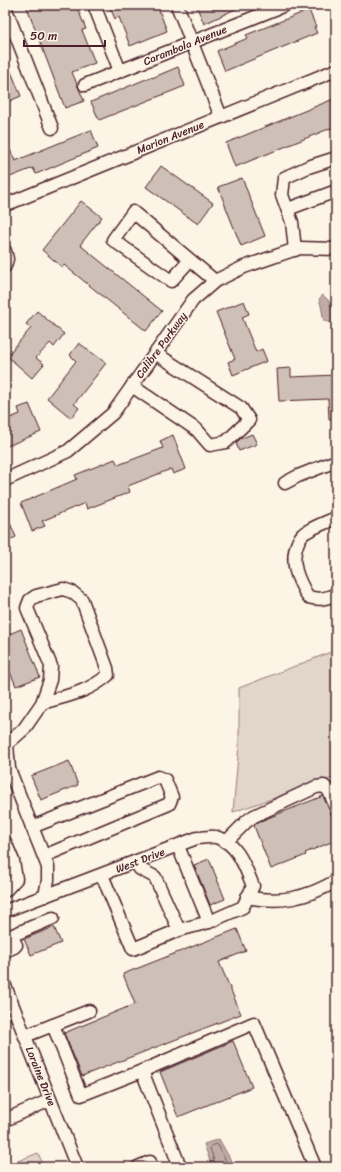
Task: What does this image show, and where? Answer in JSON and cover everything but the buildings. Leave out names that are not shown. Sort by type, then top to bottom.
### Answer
[{"type":"street","points":[[94,5],[120,71]]},
{"type":"street","points":[[177,5],[221,117]]},
{"type":"street","name":"Carambola Avenue","points":[[86,85],[191,42],[264,9],[285,5]]},
{"type":"street","points":[[6,15],[52,128]]},
{"type":"street","name":"Marion Avenue","points":[[5,205],[336,70]]},
{"type":"street","points":[[295,250],[292,222],[282,195],[284,178],[308,167],[336,158]]},
{"type":"street","points":[[288,209],[336,191]]},
{"type":"street","points":[[190,260],[171,281],[113,240],[133,212],[215,281]]},
{"type":"street","name":"Calibre Parkway","points":[[5,480],[68,451],[113,413],[194,300],[215,281],[244,267],[299,248],[336,249]]},
{"type":"street","points":[[5,251],[7,259],[5,266]]},
{"type":"street","points":[[132,386],[197,430],[210,444],[226,442],[249,420],[241,408],[155,353]]},
{"type":"street","points":[[285,483],[298,476],[336,461]]},
{"type":"street","points":[[336,518],[307,531],[300,537],[295,549],[294,561],[301,585],[308,597],[318,600],[328,598],[336,594]]},
{"type":"street","points":[[42,704],[75,694],[98,684],[108,675],[107,668],[82,600],[72,592],[62,589],[36,596],[30,600],[27,608],[51,666],[50,680],[42,704],[24,729],[6,744],[9,769],[48,867],[48,880],[45,896]]},
{"type":"street","points":[[32,827],[158,776],[165,780],[172,797],[169,804],[44,856]]},
{"type":"street","points":[[102,875],[133,949],[179,930],[209,922],[243,907],[253,886],[242,858],[231,845],[226,842],[254,816],[316,787],[324,786],[329,790],[336,807]]},
{"type":"street","name":"West Drive","points":[[5,911],[197,838],[215,837],[226,842]]},
{"type":"street","points":[[5,842],[13,861],[16,879],[5,891]]},
{"type":"street","points":[[178,846],[209,922]]},
{"type":"street","points":[[135,862],[140,869],[155,878],[179,930]]},
{"type":"street","points":[[247,897],[274,901],[290,899],[315,892],[336,881]]},
{"type":"street","points":[[5,951],[16,945],[12,937],[13,934],[53,918]]},
{"type":"street","name":"Loraine Drive","points":[[5,986],[78,1167]]},
{"type":"street","points":[[25,1036],[89,1011]]},
{"type":"street","points":[[53,1025],[81,1095],[142,1071],[254,1023],[315,1167]]},
{"type":"street","points":[[142,1071],[180,1167]]},
{"type":"street","points":[[5,1120],[50,1100]]},
{"type":"street","points":[[138,1167],[150,1162]]},
{"type":"shaded area","points":[[336,650],[336,777],[233,812],[239,745],[239,688]]},
{"type":"shaded area","points":[[38,1153],[44,1167],[5,1167],[5,1166]]},
{"type":"water","points":[[323,295],[329,301],[334,314],[336,315],[336,324],[324,321],[319,299]]},
{"type":"water","points":[[219,1139],[233,1164],[227,1167],[212,1167],[204,1144]]}]
